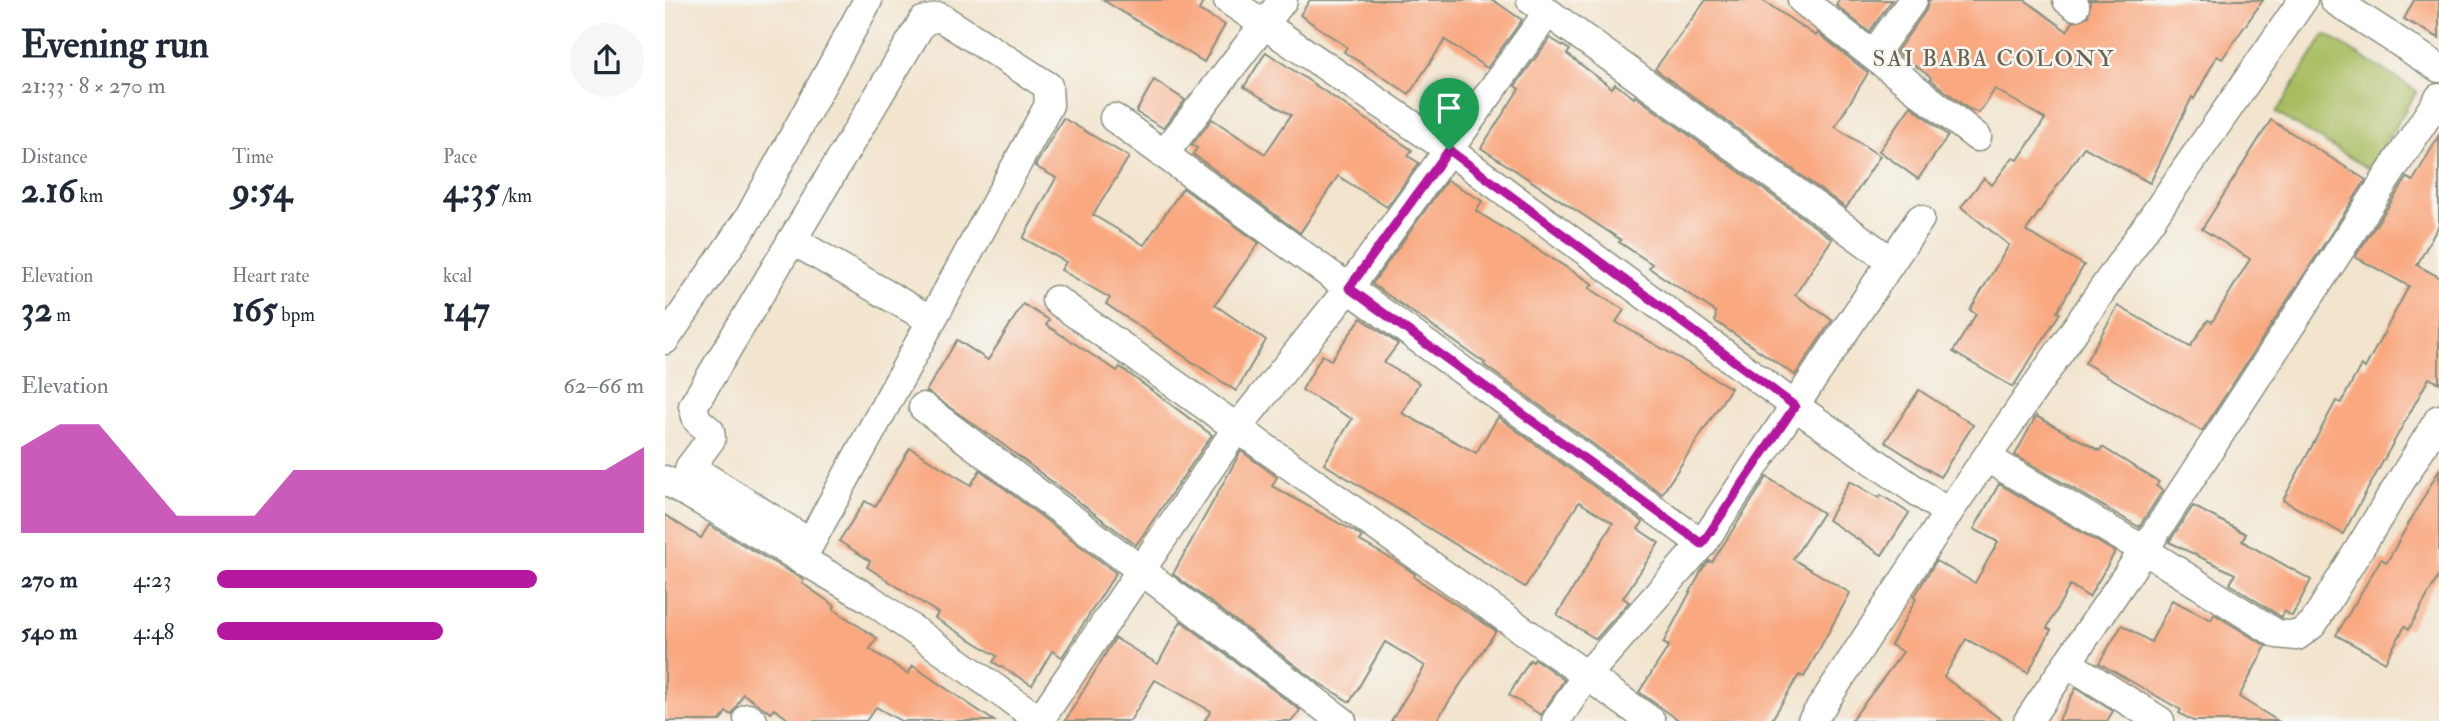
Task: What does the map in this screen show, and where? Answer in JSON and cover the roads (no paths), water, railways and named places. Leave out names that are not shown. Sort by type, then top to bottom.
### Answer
[{"type":"street","points":[[665,340],[750,215],[868,0]]},
{"type":"street","points":[[1228,0],[1449,150],[1795,406],[1948,513]]},
{"type":"street","points":[[1164,154],[1283,0]]},
{"type":"street","points":[[1802,0],[1977,137]]},
{"type":"street","points":[[1873,55],[1913,0]]},
{"type":"street","points":[[1812,721],[1948,513],[2304,0]]},
{"type":"street","points":[[2334,0],[2439,68]]},
{"type":"street","points":[[806,551],[1049,105],[1048,86],[940,17],[923,21],[693,406],[697,420],[710,431],[711,439],[680,479],[806,551],[1040,721],[1237,428],[1349,288],[1449,150],[1539,6],[1891,261]]},
{"type":"street","points":[[2028,721],[2144,550],[2439,98]]},
{"type":"street","points":[[1114,118],[1702,544]]},
{"type":"street","points":[[1556,721],[1586,676],[1702,544],[1920,219]]},
{"type":"street","points":[[792,240],[930,320]]},
{"type":"street","points":[[1056,300],[1651,721]]},
{"type":"street","points":[[923,407],[1342,721]]},
{"type":"street","points":[[1987,458],[2144,550],[2277,634],[2297,636],[2313,624],[2439,419]]},
{"type":"street","points":[[2067,663],[2160,721]]},
{"type":"district","name":"SAI BABA COLONY","points":[[1994,58]]}]
